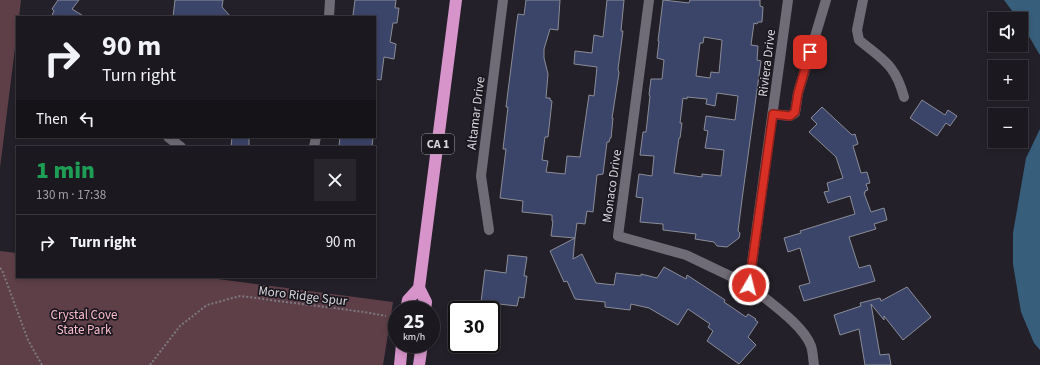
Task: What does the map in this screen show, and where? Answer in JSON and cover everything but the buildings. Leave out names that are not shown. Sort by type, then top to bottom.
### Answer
[{"type":"highway","name":"CA 1","points":[[426,301],[419,288],[456,0]]},
{"type":"highway","name":"CA 1","points":[[408,301],[419,288]]},
{"type":"highway","points":[[400,365],[401,353]]},
{"type":"highway","points":[[419,365],[421,353]]},
{"type":"street","points":[[328,16],[330,0]]},
{"type":"street","name":"Altamar Drive","points":[[489,230],[480,176],[503,0]]},
{"type":"street","name":"Monaco Drive","points":[[649,0],[618,236],[686,254],[749,285]]},
{"type":"street","name":"Riviera Drive","points":[[749,285],[788,0]]},
{"type":"street","points":[[773,114],[790,116],[795,112],[798,93],[826,0]]},
{"type":"street","points":[[863,0],[857,30],[859,40],[884,60],[893,70],[900,82],[904,97]]},
{"type":"street","points":[[169,138],[180,146]]},
{"type":"street","points":[[749,285],[802,330],[811,346],[814,365]]},
{"type":"path","points":[[0,268],[28,340],[42,365]]},
{"type":"path","name":"Moro Ridge Spur","points":[[150,365],[180,326],[207,305],[240,296],[386,316]]},
{"type":"green space","points":[[0,0],[21,0],[19,16],[16,16],[16,40],[0,168]]},
{"type":"green space","name":"Crystal Cove State Park","points":[[0,251],[16,253],[16,278],[210,278],[388,301],[388,334],[383,365],[0,365]]},
{"type":"water","points":[[1004,0],[1040,0],[1040,55],[1028,34],[1028,12],[1013,12]]},
{"type":"water","points":[[1040,129],[1040,350],[1034,343],[1021,312],[1013,264],[1013,233],[1026,158]]},
{"type":"route","points":[[749,285],[773,114],[784,116],[794,114],[798,93],[810,52]]}]
